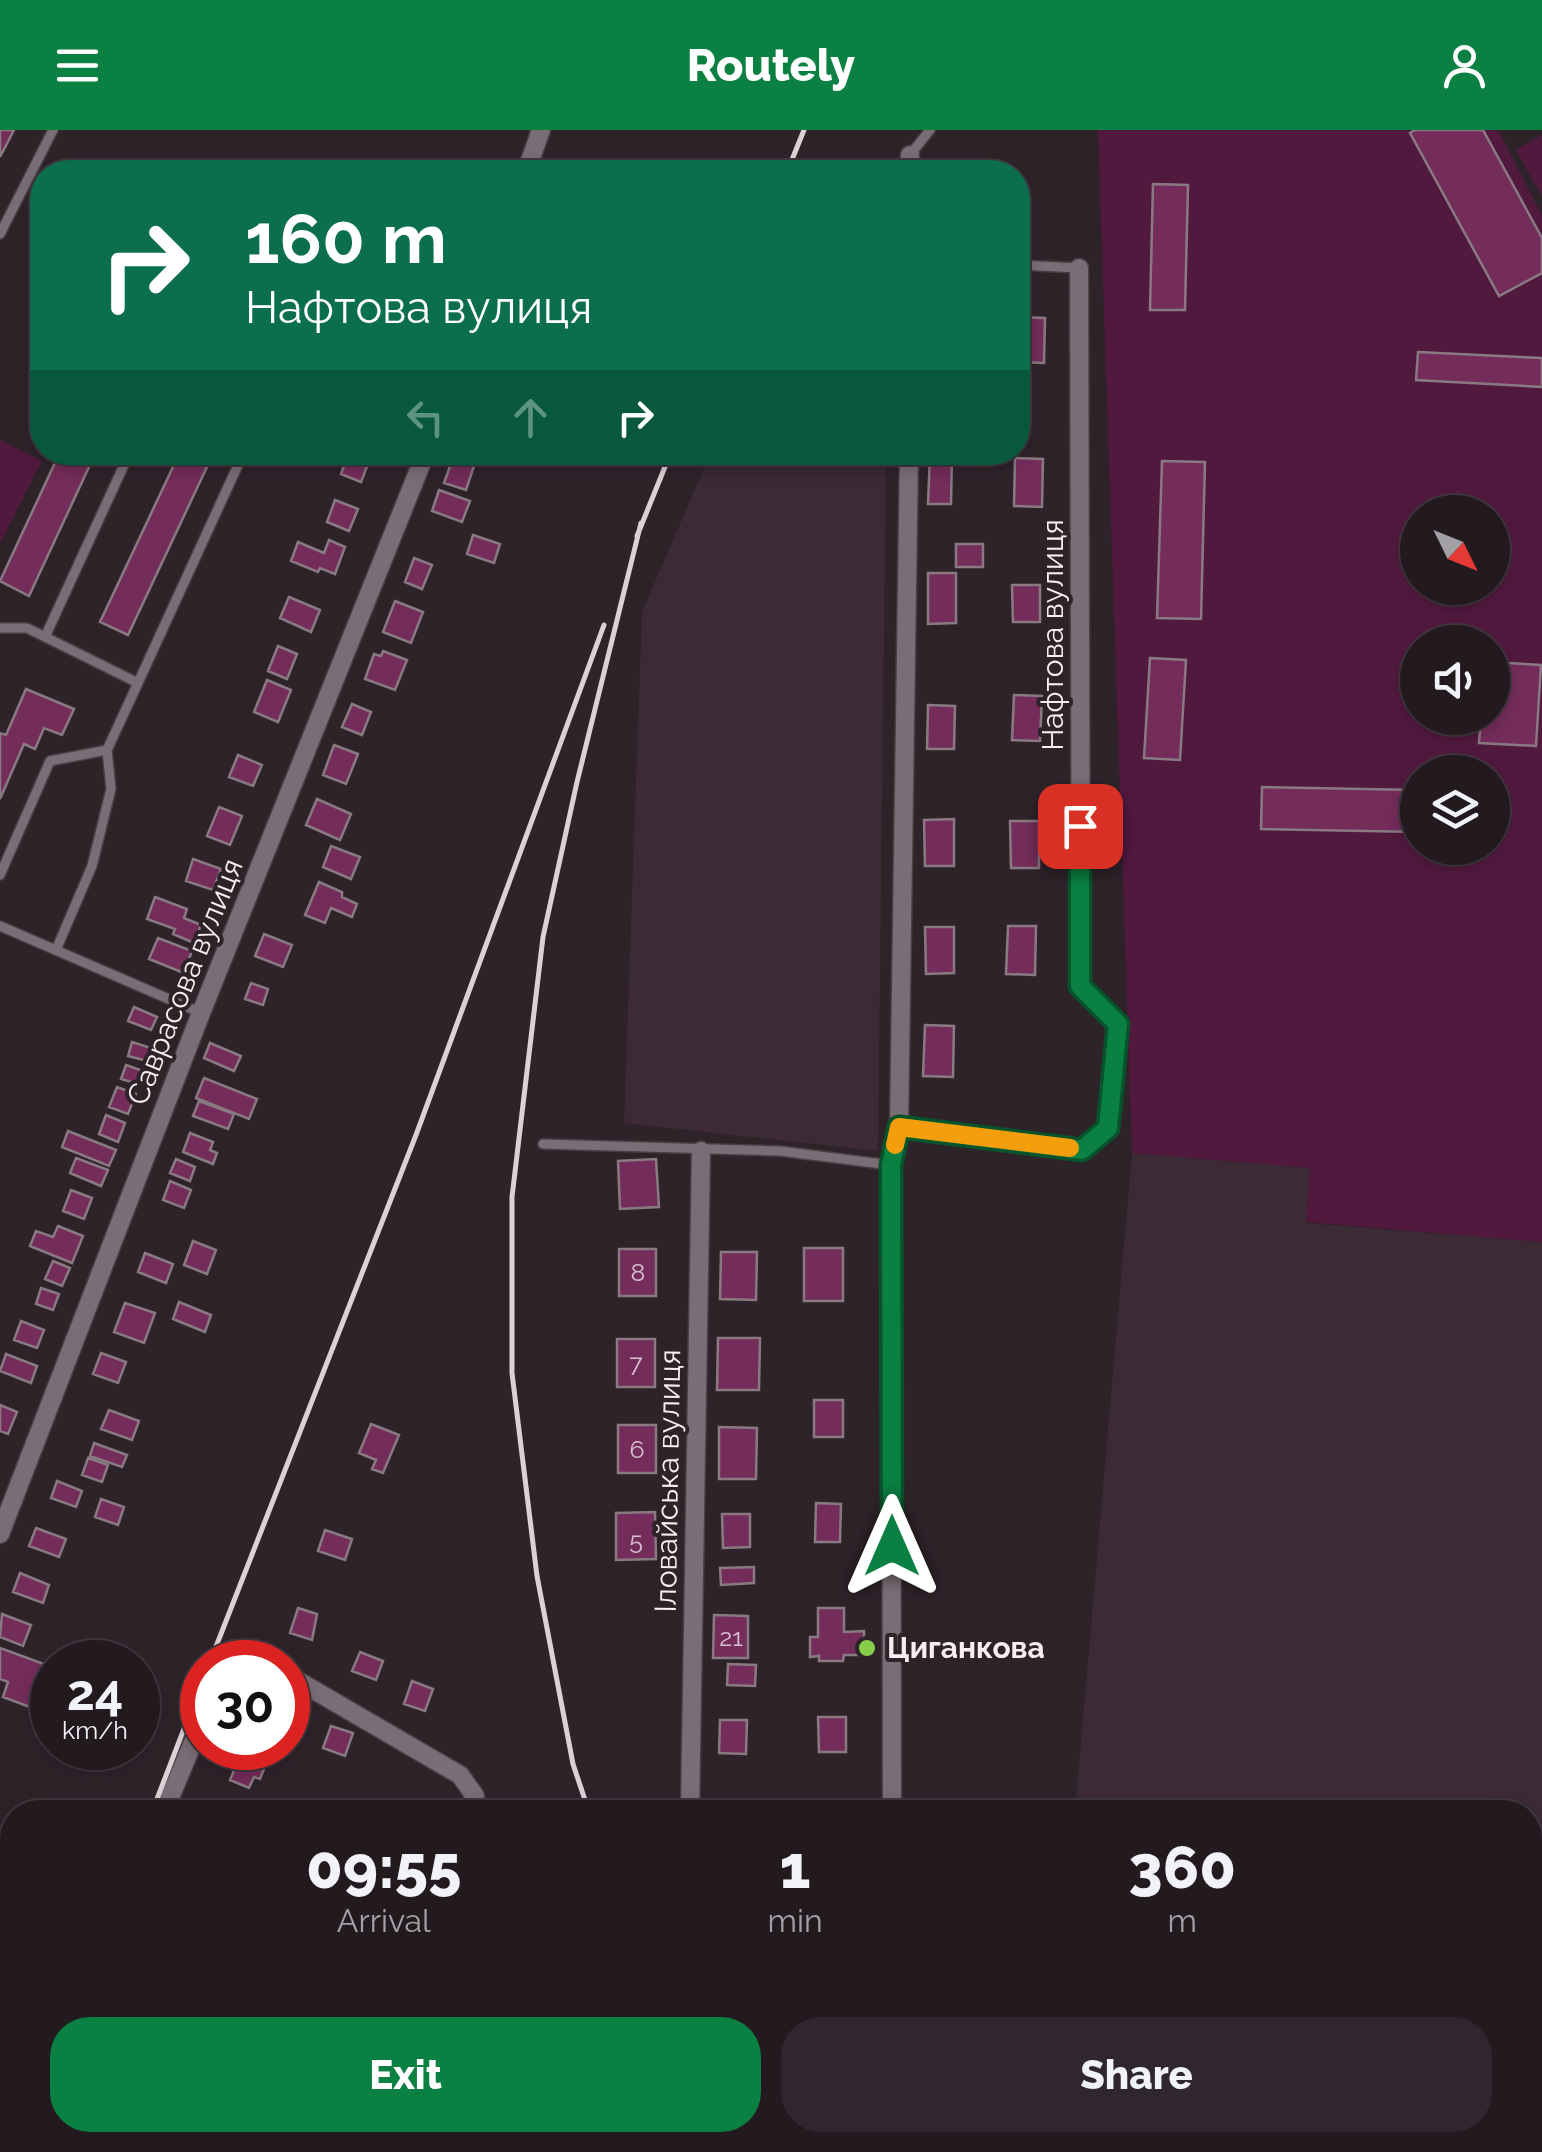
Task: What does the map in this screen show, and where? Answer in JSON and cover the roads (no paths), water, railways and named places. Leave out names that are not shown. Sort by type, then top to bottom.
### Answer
[{"type":"street","points":[[530,160],[541,130]]},
{"type":"street","name":"Нафтова вулиця","points":[[899,1127],[1082,1150],[1108,1128],[1118,1024],[1080,986],[1080,268]]},
{"type":"street","name":"Саврасова вулиця","points":[[0,1534],[201,1014],[421,465]]},
{"type":"street","points":[[892,1800],[891,1165],[899,1127],[909,465]]},
{"type":"street","name":"Іловайська вулиця","points":[[690,1800],[701,1151]]},
{"type":"street","points":[[310,1689],[460,1775],[475,1796],[473,1800]]},
{"type":"street","points":[[169,1800],[181,1770]]},
{"type":"lane","points":[[38,160],[53,130]]},
{"type":"lane","points":[[912,160],[930,130]]},
{"type":"lane","points":[[0,234],[30,175]]},
{"type":"lane","points":[[1030,265],[1080,268]]},
{"type":"lane","points":[[46,637],[124,465]]},
{"type":"lane","points":[[56,950],[92,866],[111,789],[107,750],[238,465]]},
{"type":"lane","points":[[0,628],[27,628],[138,682]]},
{"type":"lane","points":[[0,875],[50,761],[107,750]]},
{"type":"lane","points":[[0,926],[201,1014]]},
{"type":"lane","points":[[544,1144],[780,1151],[891,1165]]},
{"type":"railway","points":[[792,160],[804,130]]},
{"type":"railway","points":[[637,536],[666,465]]},
{"type":"railway","points":[[585,1800],[573,1764],[537,1576],[512,1373],[512,1197],[543,937],[641,523]]},
{"type":"railway","points":[[219,1640],[416,1135],[604,625]]},
{"type":"railway","points":[[157,1800],[180,1739]]},
{"type":"place","name":"Циганкова","points":[[867,1648]]}]
